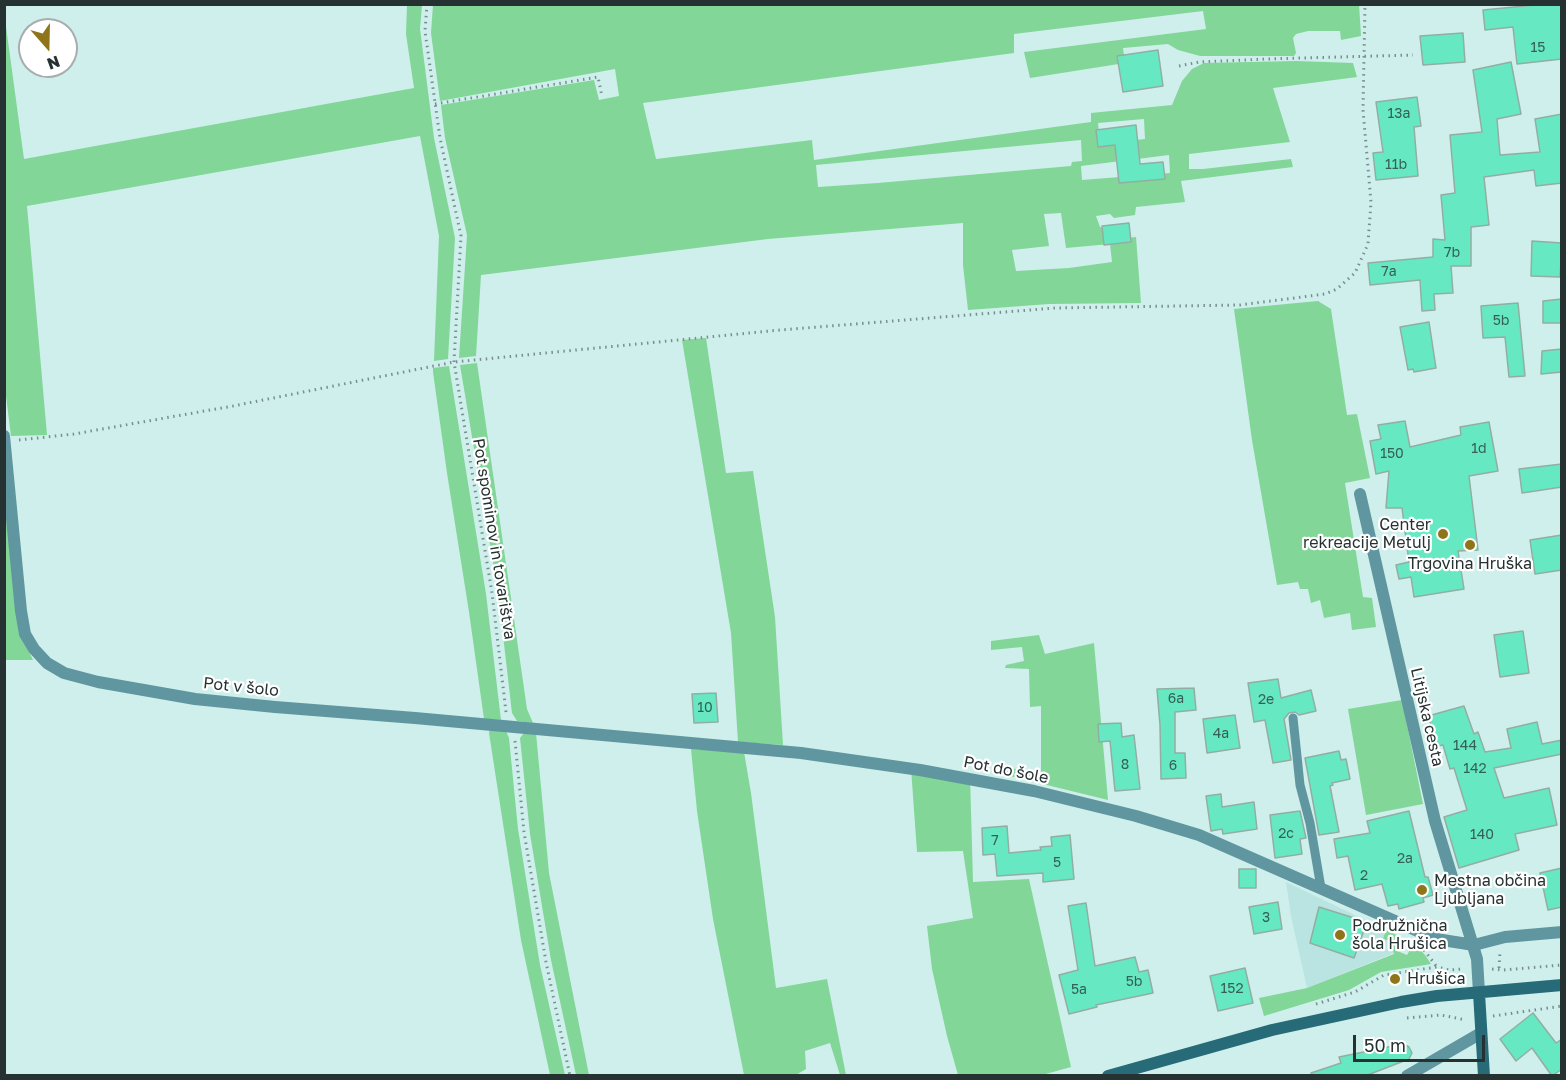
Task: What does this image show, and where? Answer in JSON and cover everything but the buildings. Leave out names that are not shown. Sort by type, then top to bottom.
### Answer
[{"type":"main road","points":[[1107,1076],[1319,1018],[1401,1002],[1562,985]]},
{"type":"main road","points":[[1479,993],[1484,1076]]},
{"type":"street","name":"Pot v šolo","points":[[4,436],[21,611],[26,634],[34,649],[47,663],[64,673],[98,682],[195,699],[671,742]]},
{"type":"street","name":"Litijska cesta","points":[[1360,494],[1435,821],[1474,945],[1479,993]]},
{"type":"street","name":"Pot do šole","points":[[671,742],[801,753],[920,770],[1034,791],[1136,816],[1199,835],[1436,939],[1474,945]]},
{"type":"street","points":[[1474,945],[1505,937],[1562,932]]},
{"type":"street","points":[[1407,1076],[1481,1033]]},
{"type":"lane","points":[[1293,718],[1300,785],[1310,823],[1322,888]]},
{"type":"path","name":"Pot spominov in tovarištva","points":[[427,4],[425,31],[435,104],[461,236],[454,362],[492,593],[505,708],[515,738],[524,831],[546,962],[570,1076]]},
{"type":"path","points":[[5,440],[36,439],[97,430],[233,406],[454,362],[780,330],[1044,309],[1240,305],[1325,294],[1337,289],[1355,273],[1368,244],[1371,202],[1363,110],[1365,4]]},
{"type":"path","points":[[1179,66],[1233,60],[1413,55]]},
{"type":"path","points":[[435,104],[598,77],[602,96]]},
{"type":"path","points":[[1496,968],[1503,970],[1562,965]]},
{"type":"path","points":[[1309,1008],[1319,1002],[1355,992],[1377,978],[1437,968],[1463,969]]},
{"type":"path","points":[[1394,974],[1395,979]]},
{"type":"path","points":[[1490,1016],[1562,1006]]},
{"type":"shaded area","name":"Podružnična šola Hrušica","points":[[1286,882],[1386,930],[1383,939],[1391,941],[1394,953],[1307,988]]},
{"type":"green space","points":[[1359,4],[1361,36],[1341,40],[1340,31],[1308,31],[1296,34],[1293,38],[1296,53],[1294,56],[1200,56],[1178,50],[1168,44],[1123,48],[1125,63],[1030,78],[1024,52],[1206,29],[1203,11],[1014,34],[1014,53],[643,103],[656,159],[812,140],[814,160],[1091,122],[1091,113],[1172,105],[1182,81],[1192,69],[1204,63],[1296,61],[1353,63],[1357,77],[1273,88],[1290,142],[1189,154],[1189,169],[1291,159],[1293,167],[1181,181],[1185,202],[1136,207],[1135,215],[1114,218],[1110,214],[1096,216],[1100,227],[1105,229],[1107,240],[1136,237],[1141,303],[1049,304],[968,310],[963,265],[963,223],[768,239],[481,275],[476,356],[459,358],[467,235],[445,138],[441,105],[594,80],[599,100],[619,96],[615,69],[440,101],[431,33],[433,5]],"holes":[[[1144,119],[1145,139],[1100,144],[1098,123]],[[1081,140],[1082,161],[1072,162],[1071,166],[818,187],[816,165]],[[1169,155],[1170,173],[1082,180],[1081,166]],[[1061,213],[1066,248],[1110,244],[1112,262],[1069,268],[1016,271],[1012,250],[1049,246],[1044,214]]]},
{"type":"green space","points":[[407,5],[422,5],[420,29],[434,138],[455,238],[448,359],[434,361],[439,236],[420,136],[27,206],[47,435],[11,436],[4,380],[5,19],[24,159],[414,88],[406,34]]},
{"type":"green space","points":[[1318,301],[1331,309],[1347,415],[1357,414],[1370,478],[1345,483],[1363,597],[1372,598],[1376,627],[1352,630],[1350,613],[1324,618],[1320,600],[1311,603],[1308,589],[1300,589],[1298,582],[1277,585],[1252,440],[1234,309]]},
{"type":"green space","points":[[706,338],[726,473],[753,471],[775,617],[783,745],[738,742],[731,633],[682,340]]},
{"type":"green space","points":[[477,363],[527,709],[533,723],[517,721],[512,713],[498,592],[460,365]]},
{"type":"green space","points":[[449,366],[486,594],[501,720],[484,719],[447,473],[433,368]]},
{"type":"green space","points":[[4,489],[23,639],[33,660],[5,660]]},
{"type":"green space","points":[[1039,635],[1045,654],[1094,643],[1108,800],[998,773],[998,766],[1041,773],[1041,706],[1030,707],[1029,669],[1005,668],[1006,665],[1024,661],[1022,647],[991,650],[991,641]]},
{"type":"green space","points":[[1402,700],[1423,804],[1366,815],[1348,709]]},
{"type":"green space","points":[[490,728],[506,731],[509,738],[518,829],[540,965],[565,1075],[550,1075],[521,940]]},
{"type":"green space","points":[[524,733],[536,733],[549,873],[589,1075],[576,1075],[551,960],[530,834],[520,738]]},
{"type":"green space","points":[[691,749],[744,752],[776,988],[827,979],[846,1075],[840,1075],[830,1043],[805,1051],[806,1069],[796,1075],[744,1075],[713,919],[697,811]]},
{"type":"green space","points":[[911,768],[970,776],[973,882],[1029,879],[1071,1067],[1042,1075],[958,1075],[932,969],[927,926],[973,918],[963,851],[917,852]]},
{"type":"green space","points":[[1386,930],[1401,937],[1395,950],[1407,955],[1414,943],[1431,964],[1381,972],[1349,990],[1264,1016],[1259,998],[1307,988],[1394,954],[1391,941],[1383,939]]},
{"type":"place","name":"Center rekreacije Metulj","points":[[1443,534]]},
{"type":"place","name":"Trgovina Hruška","points":[[1470,545]]},
{"type":"place","name":"Mestna občina Ljubljana","points":[[1422,890]]},
{"type":"place","name":"Podružnična šola Hrušica","points":[[1340,935]]},
{"type":"place","name":"Hrušica","points":[[1395,979]]}]
